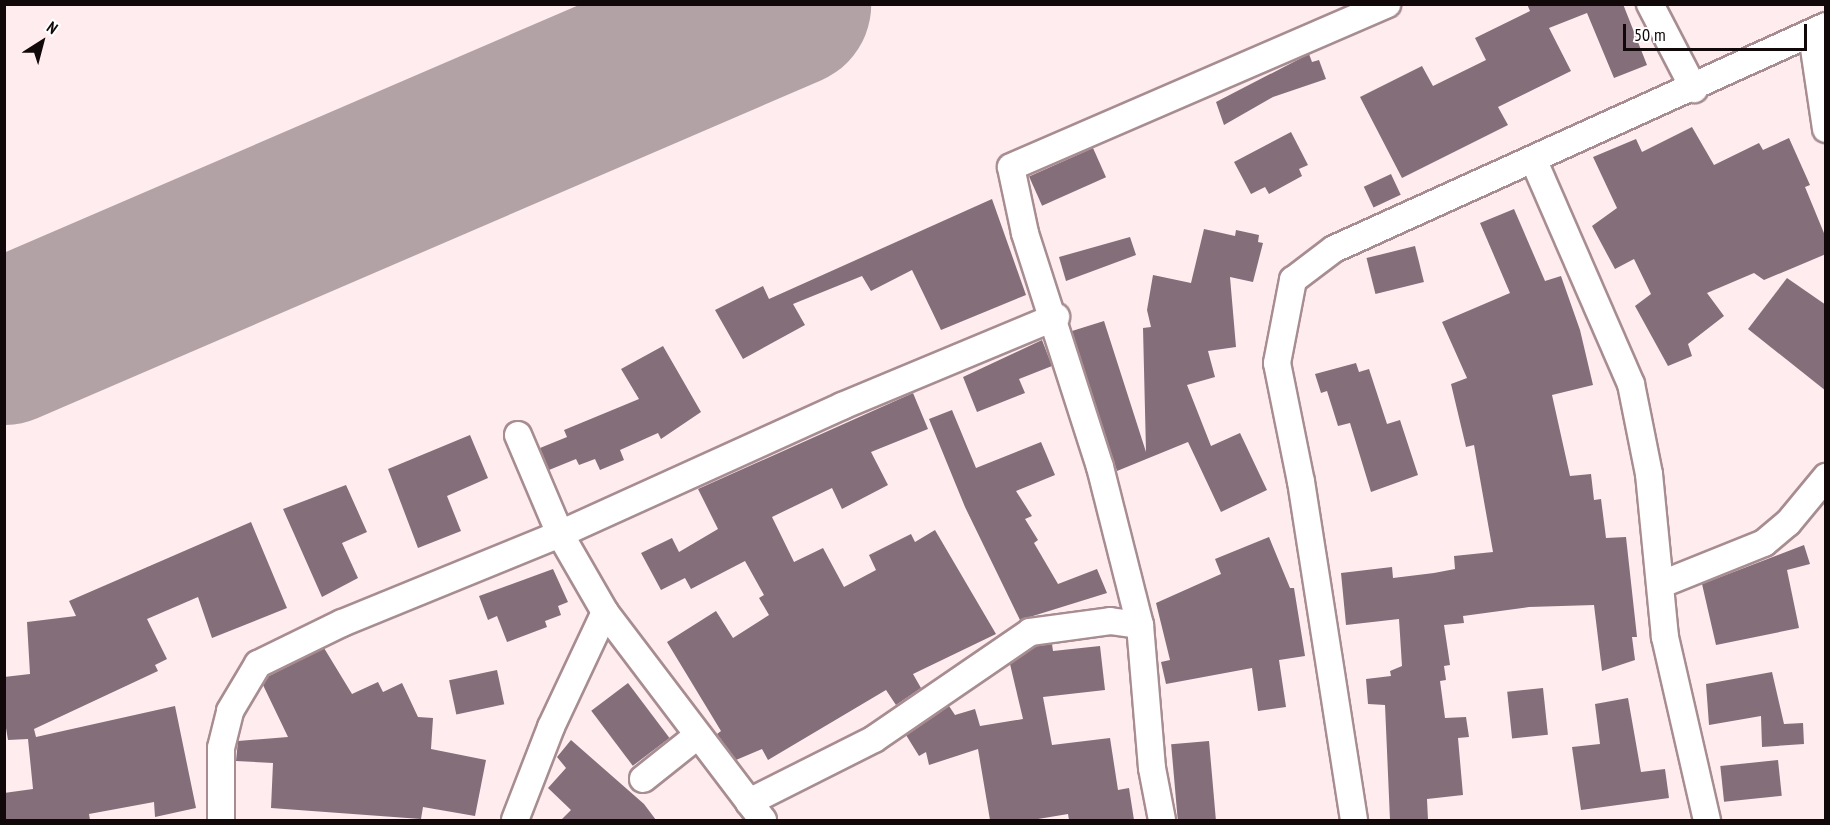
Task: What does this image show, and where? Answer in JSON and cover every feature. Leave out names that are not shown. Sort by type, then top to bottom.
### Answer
[{"type":"street","points":[[1162,820],[1152,768],[1140,626],[1056,317],[1025,233],[1011,167],[1387,4]]},
{"type":"street","points":[[1650,4],[1694,89]]},
{"type":"street","points":[[1354,820],[1300,482],[1277,363],[1293,280],[1334,249],[1694,89],[1819,30],[1826,129]]},
{"type":"street","points":[[1534,161],[1631,384],[1649,474],[1662,584],[1665,637],[1707,820]]},
{"type":"street","points":[[221,820],[226,729],[238,694],[258,664],[342,623],[560,534],[842,406],[1056,317]]},
{"type":"street","points":[[518,435],[560,534],[605,612],[756,811],[874,739],[1030,632],[1110,621],[1140,626]]},
{"type":"street","points":[[1662,584],[1764,543],[1826,477]]},
{"type":"street","points":[[515,820],[551,727],[605,612]]},
{"type":"street","points":[[643,779],[697,736]]},
{"type":"building","points":[[1527,4],[1623,4],[1647,65],[1614,78],[1587,13],[1549,28],[1571,71],[1498,107],[1508,125],[1402,178],[1360,97],[1422,66],[1433,86],[1486,60],[1475,38],[1530,11]]},
{"type":"building","points":[[1309,54],[1312,62],[1319,60],[1326,79],[1273,97],[1224,125],[1216,102]]},
{"type":"building","points":[[1692,127],[1714,165],[1759,143],[1763,150],[1789,138],[1810,185],[1805,187],[1826,238],[1826,254],[1764,280],[1754,273],[1707,293],[1724,316],[1688,344],[1692,356],[1668,366],[1635,306],[1651,294],[1634,259],[1615,269],[1592,226],[1617,208],[1593,157],[1636,139],[1642,152]]},
{"type":"building","points":[[1291,132],[1308,165],[1299,169],[1302,176],[1269,194],[1265,187],[1251,194],[1234,162]]},
{"type":"building","points":[[1093,148],[1106,177],[1042,206],[1029,176]]},
{"type":"building","points":[[1391,174],[1401,195],[1374,208],[1364,187]]},
{"type":"building","points":[[992,199],[1026,295],[941,330],[912,270],[871,291],[862,276],[793,304],[805,325],[743,359],[715,310],[763,286],[769,299]]},
{"type":"building","points":[[1514,209],[1545,281],[1561,276],[1580,330],[1593,385],[1552,395],[1570,476],[1591,474],[1594,500],[1601,499],[1606,538],[1626,537],[1637,637],[1632,637],[1635,660],[1602,671],[1594,605],[1529,607],[1463,616],[1464,623],[1444,625],[1450,665],[1444,666],[1446,680],[1440,681],[1445,718],[1466,717],[1469,737],[1458,738],[1463,795],[1427,799],[1428,820],[1390,820],[1385,705],[1368,704],[1366,679],[1391,676],[1390,671],[1402,666],[1399,619],[1346,625],[1341,573],[1392,567],[1393,578],[1434,573],[1455,569],[1454,556],[1493,552],[1474,445],[1466,447],[1451,384],[1467,378],[1442,322],[1510,293],[1480,223]]},
{"type":"building","points":[[1204,229],[1235,236],[1236,230],[1259,235],[1258,242],[1263,243],[1253,282],[1230,277],[1236,347],[1208,351],[1215,377],[1187,385],[1211,446],[1240,433],[1267,490],[1221,512],[1188,442],[1117,471],[1072,331],[1104,321],[1146,452],[1143,328],[1151,327],[1147,310],[1153,275],[1191,283]]},
{"type":"building","points":[[1130,237],[1136,255],[1066,281],[1059,257]]},
{"type":"building","points":[[1415,246],[1424,282],[1375,294],[1366,258]]},
{"type":"building","points":[[1787,278],[1826,305],[1826,391],[1748,329]]},
{"type":"building","points":[[1042,340],[1052,366],[1019,379],[1025,393],[977,412],[963,377]]},
{"type":"building","points":[[663,346],[701,412],[661,439],[658,433],[620,450],[624,460],[600,470],[595,459],[579,465],[576,459],[549,470],[540,448],[567,437],[564,430],[639,399],[621,369]]},
{"type":"building","points":[[1356,363],[1359,372],[1369,369],[1387,424],[1400,420],[1418,475],[1371,492],[1350,423],[1338,426],[1327,391],[1321,393],[1315,374]]},
{"type":"building","points":[[913,393],[928,429],[871,452],[888,485],[842,509],[832,488],[772,517],[794,562],[823,548],[844,587],[876,570],[869,555],[911,534],[915,542],[935,530],[996,634],[913,674],[921,688],[896,705],[886,690],[768,760],[762,749],[736,760],[717,734],[721,731],[667,642],[716,611],[733,638],[769,615],[759,598],[764,595],[745,561],[691,589],[685,578],[661,590],[641,553],[672,538],[679,552],[718,529],[698,489]]},
{"type":"building","points":[[952,410],[976,468],[1041,442],[1055,475],[1016,491],[1032,516],[1025,519],[1038,540],[1034,543],[1058,584],[1097,569],[1107,593],[1020,620],[965,507],[929,419]]},
{"type":"building","points":[[470,435],[488,478],[447,496],[461,531],[418,548],[388,469]]},
{"type":"building","points":[[346,485],[367,532],[342,543],[358,578],[322,597],[283,509]]},
{"type":"building","points":[[251,522],[287,608],[212,638],[198,597],[147,619],[167,659],[155,665],[158,671],[34,729],[36,737],[175,706],[196,808],[155,817],[154,802],[89,814],[90,820],[4,820],[4,793],[33,789],[28,739],[8,740],[4,716],[4,677],[30,674],[27,622],[76,616],[69,601]]},
{"type":"building","points":[[1269,537],[1290,588],[1294,588],[1305,656],[1279,660],[1286,707],[1258,711],[1252,668],[1166,684],[1161,662],[1170,660],[1156,603],[1221,574],[1215,559]]},
{"type":"building","points":[[1804,545],[1810,564],[1787,570],[1799,628],[1716,645],[1702,584]]},
{"type":"building","points":[[553,569],[568,602],[558,606],[561,615],[545,621],[547,627],[507,642],[497,616],[488,620],[479,596]]},
{"type":"building","points":[[1052,644],[1053,651],[1100,646],[1105,690],[1043,697],[1052,745],[1110,738],[1118,790],[1129,788],[1134,820],[1069,820],[1068,814],[1032,820],[990,820],[978,749],[929,765],[926,752],[919,756],[906,735],[949,706],[955,715],[975,709],[980,726],[1023,719],[1010,664],[1036,646]]},
{"type":"building","points":[[324,648],[352,694],[378,682],[383,692],[402,683],[418,717],[433,718],[431,749],[486,760],[475,816],[423,807],[421,819],[271,808],[273,763],[236,761],[238,741],[288,737],[263,685],[269,676]]},
{"type":"building","points":[[497,670],[504,704],[456,714],[449,680]]},
{"type":"building","points":[[1772,672],[1784,724],[1803,723],[1804,744],[1762,747],[1761,716],[1709,725],[1706,684]]},
{"type":"building","points":[[628,683],[670,738],[633,766],[591,711]]},
{"type":"building","points":[[1543,688],[1548,735],[1512,739],[1507,692]]},
{"type":"building","points":[[1628,698],[1641,772],[1665,769],[1669,798],[1581,810],[1572,747],[1600,744],[1595,704]]},
{"type":"building","points":[[571,740],[644,804],[656,820],[561,820],[571,810],[548,788],[566,768],[557,757]]},
{"type":"building","points":[[1209,741],[1216,820],[1178,820],[1171,744]]},
{"type":"building","points":[[1778,760],[1782,796],[1724,802],[1720,766]]},
{"type":"runway","points":[[4,342],[788,4]]}]
